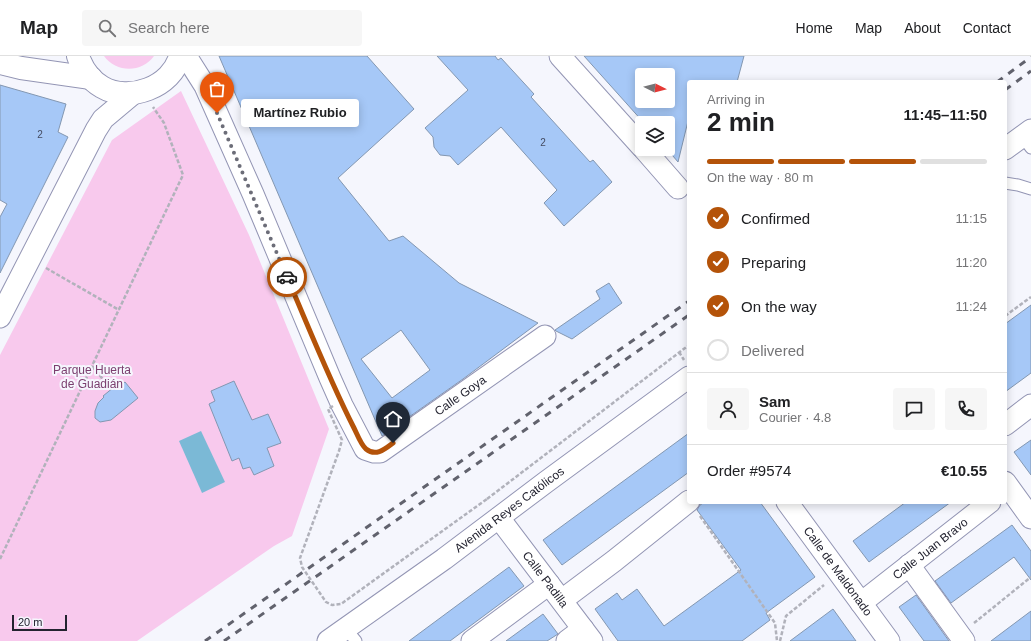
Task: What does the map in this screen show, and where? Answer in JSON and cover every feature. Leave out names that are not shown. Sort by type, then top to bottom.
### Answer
[{"type":"main road","points":[[78,56],[82,66],[96,83]]},
{"type":"main road","points":[[0,63],[96,83],[116,92],[134,93],[147,90],[160,83],[175,64]]},
{"type":"street","points":[[186,56],[201,78]]},
{"type":"street","points":[[560,56],[635,139]]},
{"type":"street","points":[[175,64],[201,78]]},
{"type":"street","name":"Calle Goya","points":[[201,78],[342,405],[365,449],[380,452],[545,336]]},
{"type":"street","points":[[96,83],[103,119]]},
{"type":"street","points":[[0,317],[96,130],[103,119],[134,93]]},
{"type":"street","points":[[1007,148],[1028,138]]},
{"type":"street","points":[[650,156],[678,188]]},
{"type":"street","name":"Avenida Reyes Católicos","points":[[328,641],[351,635],[546,482],[687,378]]},
{"type":"street","points":[[1007,423],[1031,405]]},
{"type":"street","points":[[1007,488],[1031,518]]},
{"type":"street","name":"Calle de Maldonado","points":[[787,504],[889,641]]},
{"type":"street","name":"Calle Juan Bravo","points":[[861,603],[987,504]]},
{"type":"street","points":[[562,600],[614,561],[694,508]]},
{"type":"street","name":"Calle Padilla","points":[[499,518],[562,600],[580,637]]},
{"type":"street","points":[[909,565],[962,638]]},
{"type":"street","points":[[472,641],[549,584]]},
{"type":"lane","points":[[1007,183],[1031,189]]},
{"type":"path","points":[[0,559],[183,175],[164,123],[154,110]]},
{"type":"path","points":[[30,259],[119,310]]},
{"type":"path","points":[[1007,315],[1031,297]]},
{"type":"path","points":[[333,406],[328,409],[339,430],[342,440],[300,558],[302,567],[326,602],[332,605],[341,604],[487,498],[687,347]]},
{"type":"path","points":[[92,366],[111,389]]},
{"type":"path","points":[[694,508],[775,623],[778,641]]},
{"type":"path","points":[[778,641],[786,616],[839,573]]},
{"type":"path","points":[[962,638],[1031,577]]},
{"type":"green space","points":[[104,56],[154,56],[143,66],[129,69],[115,66]]},
{"type":"green space","name":"Parque Huerta de Guadián","points":[[181,91],[249,235],[329,429],[292,536],[274,546],[137,641],[0,641],[0,355],[112,140]]},
{"type":"water","points":[[201,431],[225,482],[202,493],[179,441]]},
{"type":"building","points":[[219,56],[367,56],[414,109],[338,178],[389,241],[403,236],[459,283],[538,323],[463,379],[382,436]],"holes":[[[401,330],[430,370],[392,398],[361,359]]]},
{"type":"building","points":[[437,56],[495,56],[498,60],[501,58],[534,94],[531,97],[590,162],[593,160],[612,182],[564,226],[544,203],[557,190],[501,127],[458,165],[450,156],[440,155],[434,147],[433,137],[425,128],[468,90]]},
{"type":"building","points":[[584,56],[744,56],[738,80],[687,80],[687,125],[678,162],[673,156],[675,156],[675,116],[638,116]]},
{"type":"building","points":[[0,85],[66,104],[58,132],[68,137],[0,273],[0,217],[7,204],[0,200]]},
{"type":"building","points":[[609,283],[622,303],[572,339],[555,330],[600,299],[596,291]]},
{"type":"building","points":[[1031,305],[1031,373],[1007,391],[1007,323]]},
{"type":"building","points":[[234,381],[252,420],[268,414],[281,443],[267,448],[274,466],[254,475],[250,467],[243,469],[239,458],[232,461],[209,404],[215,401],[211,391]]},
{"type":"building","points":[[125,382],[138,398],[111,420],[100,422],[95,418],[95,411],[98,403],[104,397],[103,396],[119,383],[121,385]]},
{"type":"building","points":[[687,434],[687,473],[562,565],[543,540]]},
{"type":"building","points":[[1031,440],[1031,475],[1014,452]]},
{"type":"building","points":[[761,504],[815,577],[766,613],[770,620],[742,641],[618,641],[595,609],[617,593],[622,600],[637,589],[664,626],[741,570],[697,510],[700,505]]},
{"type":"building","points":[[903,504],[948,504],[869,562],[853,541]]},
{"type":"building","points":[[1012,525],[1031,551],[1031,580],[1014,557],[951,603],[935,581]]},
{"type":"building","points":[[509,567],[524,586],[450,641],[409,641]]},
{"type":"building","points":[[916,595],[949,641],[924,641],[899,607]]},
{"type":"building","points":[[833,609],[856,641],[790,641]]},
{"type":"building","points":[[1031,611],[1031,641],[991,641]]},
{"type":"building","points":[[543,614],[558,634],[547,641],[506,641]]},
{"type":"railway","points":[[1000,80],[1031,57]]},
{"type":"railway","points":[[1007,89],[1031,71]]},
{"type":"railway","points":[[205,641],[687,302]]},
{"type":"railway","points":[[224,641],[687,316]]},
{"type":"way so far","points":[[217,113],[287,277]]},
{"type":"place","name":"Martínez Rubio","points":[[217,113]]},
{"type":"route","points":[[287,277],[342,405],[365,449],[380,452],[393,443]]}]
